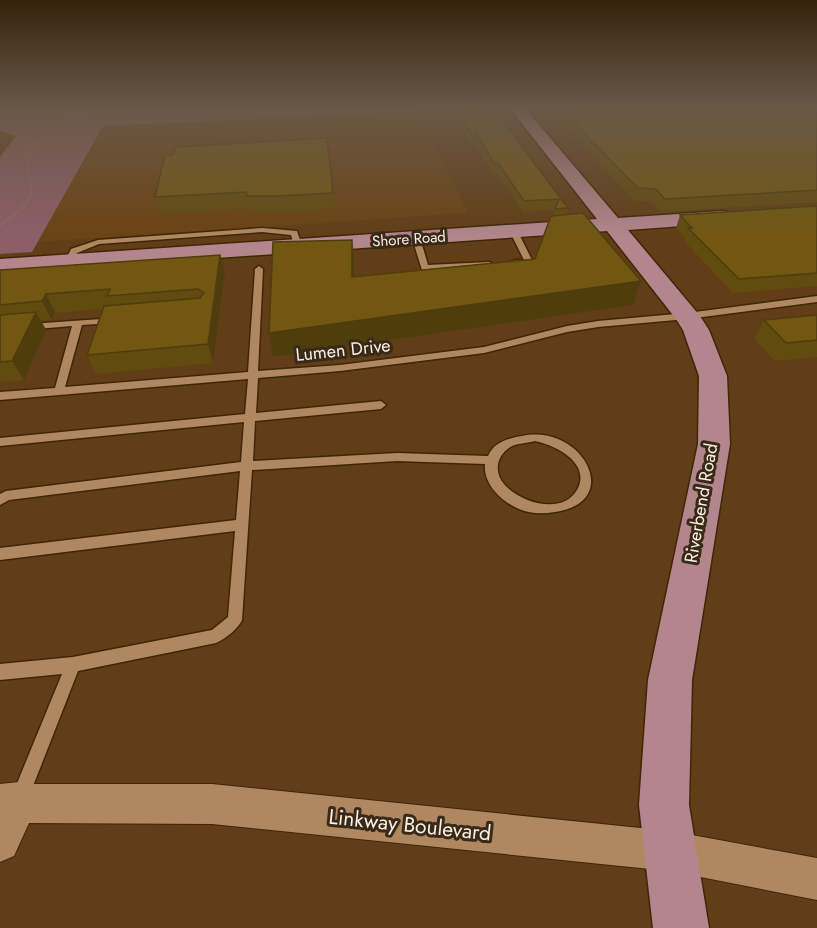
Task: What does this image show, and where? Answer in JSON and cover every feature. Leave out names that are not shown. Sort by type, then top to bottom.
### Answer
[{"type":"street","name":"Riverbend Road","points":[[552,150],[687,316],[696,330],[714,376],[714,444],[670,680],[664,805],[681,928]]},
{"type":"street","name":"Shore Road","points":[[0,266],[738,216]]},
{"type":"street","name":"Linkway Boulevard","points":[[9,802],[212,804],[670,851],[817,879]]},
{"type":"street","points":[[0,842],[9,802]]},
{"type":"lane","points":[[511,267],[522,270],[529,262],[514,232]]},
{"type":"lane","points":[[416,238],[425,268],[499,263]]},
{"type":"lane","points":[[469,265],[478,272],[495,273]]},
{"type":"lane","points":[[0,672],[73,665],[216,636],[235,620],[259,269]]},
{"type":"lane","name":"Lumen Drive","points":[[0,396],[340,368],[484,350],[567,329],[817,299]]},
{"type":"lane","points":[[0,330],[123,319]]},
{"type":"lane","points":[[58,391],[78,323]]},
{"type":"lane","points":[[0,442],[381,405]]},
{"type":"lane","points":[[534,437],[550,440],[576,455],[584,466],[587,478],[584,490],[576,499],[564,506],[548,509],[524,505],[502,494],[493,483],[489,472],[490,460],[496,450],[506,443],[534,437]]},
{"type":"lane","points":[[0,500],[6,496],[246,466],[398,457],[490,460]]},
{"type":"lane","points":[[0,554],[241,525]]},
{"type":"lane","points":[[9,802],[73,665]]},
{"type":"path","points":[[0,225],[21,210],[32,191],[27,171],[32,150]]},
{"type":"shaded area","points":[[5,150],[89,150],[32,252],[0,254],[0,157]]},
{"type":"shaded area","points":[[89,150],[437,150],[468,213],[37,242]]},
{"type":"building","points":[[175,150],[328,150],[333,193],[247,196],[246,192],[155,197],[165,155],[173,155]]},
{"type":"building","points":[[486,150],[525,150],[568,208],[555,209],[559,199],[524,201],[498,163],[494,163]]},
{"type":"building","points":[[601,150],[817,150],[817,190],[665,199],[656,189],[638,188]]},
{"type":"building","points":[[817,206],[817,273],[739,279],[688,228],[692,228],[680,215]]},
{"type":"building","points":[[583,213],[641,281],[269,333],[273,242],[352,240],[352,277],[535,259],[551,216]]},
{"type":"building","points":[[220,255],[208,344],[87,355],[104,306],[200,298],[204,293],[198,289],[107,296],[110,289],[46,294],[42,301],[0,305],[0,270]]},
{"type":"building","points":[[36,312],[12,361],[0,362],[0,315]]},
{"type":"building","points":[[817,315],[817,340],[786,343],[764,320]]}]
